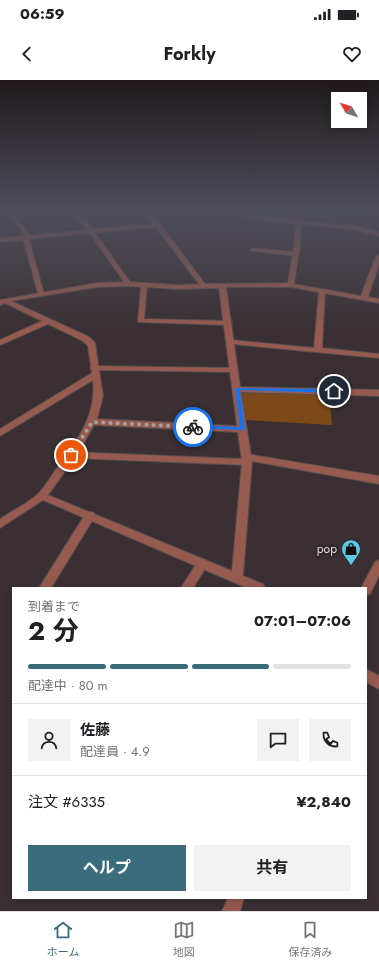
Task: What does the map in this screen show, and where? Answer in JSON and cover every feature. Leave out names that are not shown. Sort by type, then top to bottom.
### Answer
[{"type":"street","points":[[31,252],[41,294]]},
{"type":"street","points":[[105,252],[128,284]]},
{"type":"street","points":[[177,252],[203,286]]},
{"type":"street","points":[[272,252],[295,254],[291,285]]},
{"type":"street","points":[[364,298],[379,257]]},
{"type":"street","points":[[1,301],[97,285],[128,284],[203,286],[291,285],[379,301]]},
{"type":"street","points":[[144,285],[140,321],[228,323]]},
{"type":"street","points":[[222,285],[247,460],[237,579]]},
{"type":"street","points":[[318,349],[322,291]]},
{"type":"street","points":[[0,524],[42,496],[92,422],[98,400],[92,345],[86,339],[1,301]]},
{"type":"street","points":[[0,343],[48,321]]},
{"type":"street","points":[[231,342],[318,349],[379,356]]},
{"type":"street","points":[[0,433],[95,371],[234,370]]},
{"type":"street","points":[[237,389],[379,393]]},
{"type":"street","points":[[92,422],[243,429]]},
{"type":"street","points":[[71,455],[247,460],[379,480]]},
{"type":"street","points":[[42,496],[257,587]]},
{"type":"street","points":[[46,587],[90,516]]},
{"type":"street","points":[[188,587],[202,564]]},
{"type":"street","points":[[367,588],[379,565]]},
{"type":"street","points":[[367,676],[379,683]]},
{"type":"street","points":[[231,911],[236,899]]},
{"type":"shaded area","points":[[241,392],[329,393],[332,425],[246,420]]},
{"type":"way so far","points":[[71,455],[92,422],[193,427]]},
{"type":"place","name":"pop","points":[[351,566]]},
{"type":"route","points":[[193,427],[243,429],[237,389],[334,391]]}]
